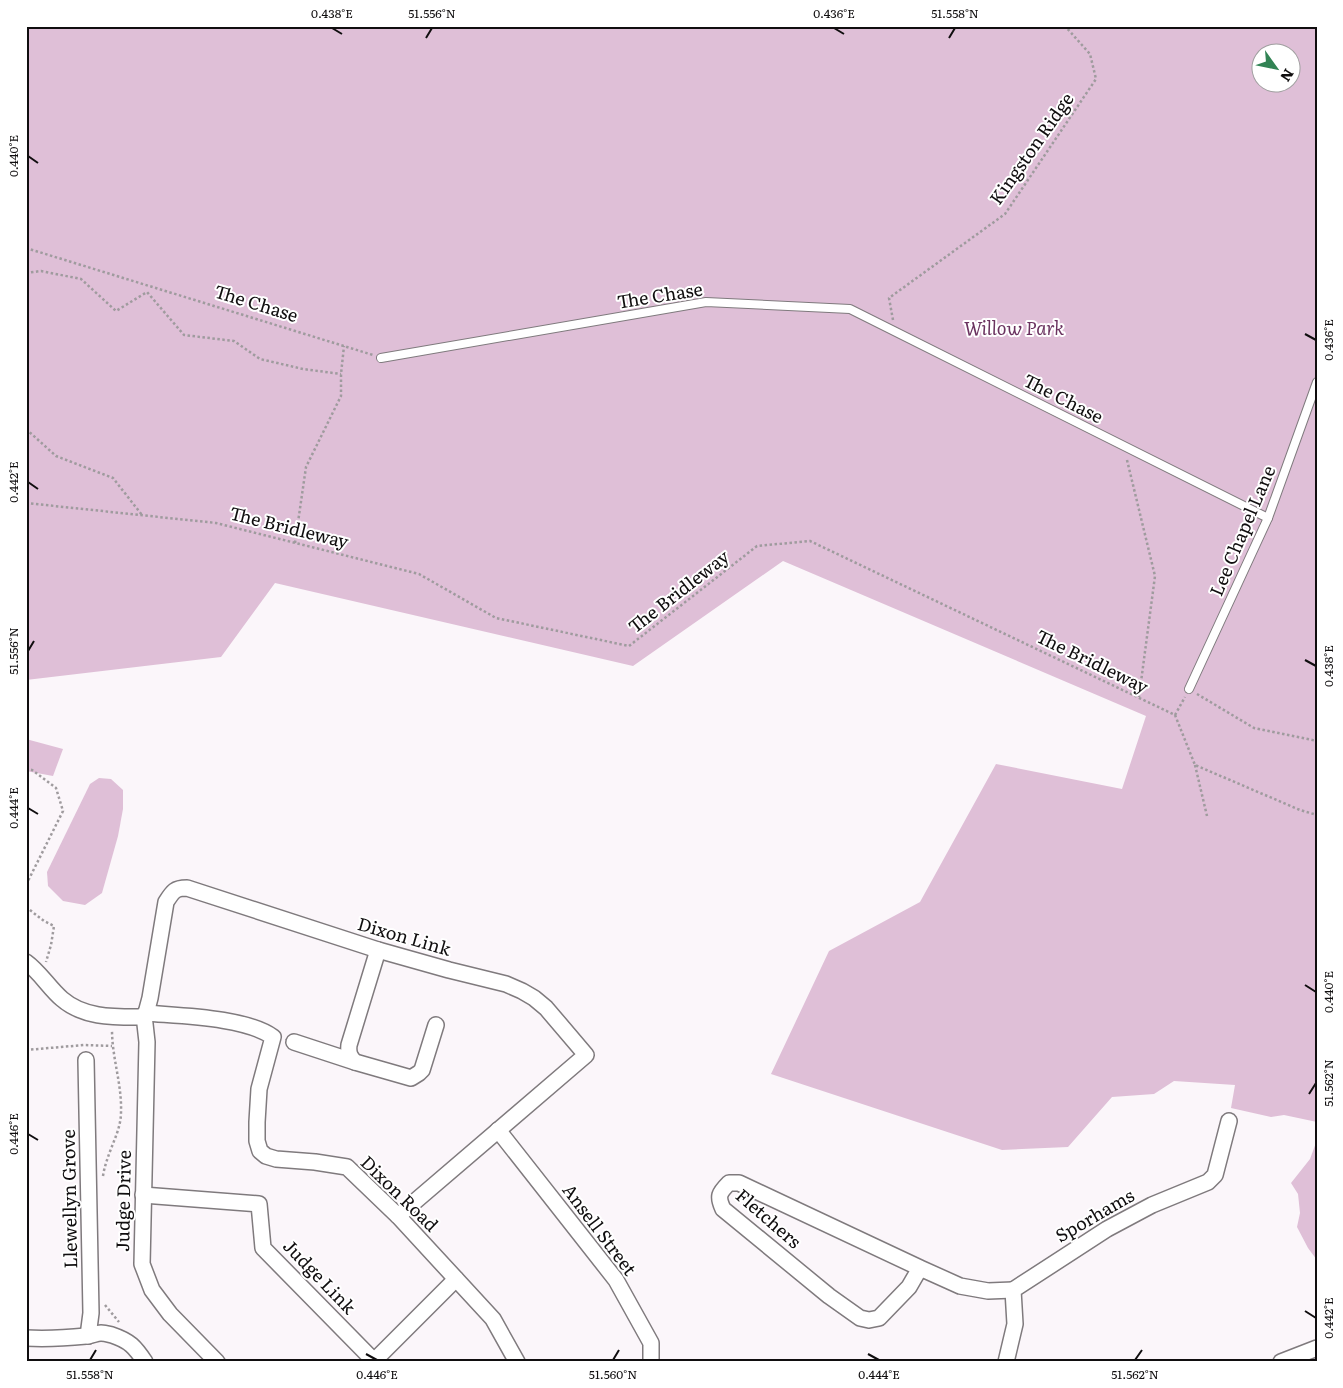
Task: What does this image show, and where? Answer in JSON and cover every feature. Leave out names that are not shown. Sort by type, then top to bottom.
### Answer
[{"type":"street","name":"Dixon Link","points":[[145,1014],[150,998],[166,902],[171,893],[178,888],[187,888],[378,950],[506,984],[534,998],[546,1008],[586,1055],[398,1216]]},
{"type":"street","points":[[355,1062],[349,1054],[350,1046],[378,950]]},
{"type":"street","name":"Dixon Road","points":[[26,962],[61,999],[74,1008],[102,1016],[141,1017],[145,1014],[217,1019],[253,1028],[273,1037],[259,1089],[257,1141],[260,1151],[266,1156],[276,1159],[347,1167],[398,1216],[493,1319],[517,1362]]},
{"type":"street","name":"Judge Drive","points":[[145,1014],[147,1042],[142,1264],[152,1290],[170,1314],[217,1362]]},
{"type":"street","points":[[294,1042],[411,1078],[422,1070],[436,1025]]},
{"type":"street","name":"Llewellyn Grove","points":[[86,1060],[91,1313],[88,1336]]},
{"type":"street","name":"Sporhams","points":[[1013,1290],[1107,1228],[1152,1205],[1208,1182],[1215,1175],[1229,1121]]},
{"type":"street","name":"Ansell Street","points":[[498,1130],[616,1280],[651,1342],[651,1362]]},
{"type":"street","name":"Fletchers","points":[[920,1268],[909,1287],[879,1318],[869,1320],[860,1318],[829,1296],[723,1209],[719,1200],[721,1191],[728,1183],[739,1183],[960,1286],[988,1291],[1013,1290]]},
{"type":"street","name":"Judge Link","points":[[144,1195],[259,1204],[264,1248],[374,1361]]},
{"type":"street","points":[[374,1361],[456,1279]]},
{"type":"street","points":[[1006,1362],[1015,1324],[1013,1290]]},
{"type":"street","points":[[26,1338],[88,1336],[104,1332],[123,1338],[135,1347],[145,1362]]},
{"type":"street","points":[[1281,1362],[1317,1348]]},
{"type":"lane","name":"The Chase","points":[[381,358],[706,302],[850,308],[1268,518]]},
{"type":"lane","name":"Lee Chapel Lane","points":[[1189,689],[1268,518],[1317,382]]},
{"type":"path","name":"Kingston Ridge","points":[[895,332],[889,298],[1005,214],[1096,78],[1090,54],[1065,26]]},
{"type":"path","name":"The Chase","points":[[26,248],[381,358]]},
{"type":"path","points":[[26,273],[41,271],[81,279],[116,311],[147,292],[184,335],[234,341],[260,359],[303,369],[341,374]]},
{"type":"path","points":[[295,543],[306,467],[341,396],[344,346]]},
{"type":"path","points":[[26,429],[56,456],[113,478],[142,515]]},
{"type":"path","points":[[1124,446],[1155,576],[1139,698]]},
{"type":"path","name":"The Bridleway","points":[[26,502],[216,523],[419,574],[496,618],[629,646],[758,546],[810,541],[1175,715]]},
{"type":"path","points":[[1207,816],[1195,765],[1175,715],[1189,689],[1254,728],[1317,741]]},
{"type":"path","points":[[1195,765],[1300,810],[1317,815]]},
{"type":"path","points":[[26,769],[32,770],[56,788],[63,811],[26,885]]},
{"type":"path","points":[[26,907],[54,926],[41,977]]},
{"type":"path","points":[[102,1178],[122,1114],[120,1090],[112,1046],[111,1016]]},
{"type":"path","points":[[26,1050],[84,1045],[112,1046]]},
{"type":"path","points":[[104,1304],[121,1325]]},
{"type":"green space","name":"Willow Park","points":[[26,26],[1317,26],[1317,1122],[1284,1115],[1271,1117],[1231,1108],[1235,1085],[1174,1081],[1154,1094],[1112,1097],[1068,1147],[1002,1150],[771,1074],[829,951],[920,902],[996,764],[1122,789],[1146,716],[783,561],[633,666],[275,583],[221,657],[26,680]]},
{"type":"green space","points":[[26,739],[63,749],[53,776],[26,771]]},
{"type":"green space","points":[[99,778],[111,779],[123,790],[123,809],[118,836],[102,893],[85,905],[63,901],[48,886],[47,872],[90,784]]},
{"type":"green space","points":[[1317,1140],[1317,1260],[1297,1227],[1300,1213],[1298,1194],[1291,1183],[1310,1159]]}]
